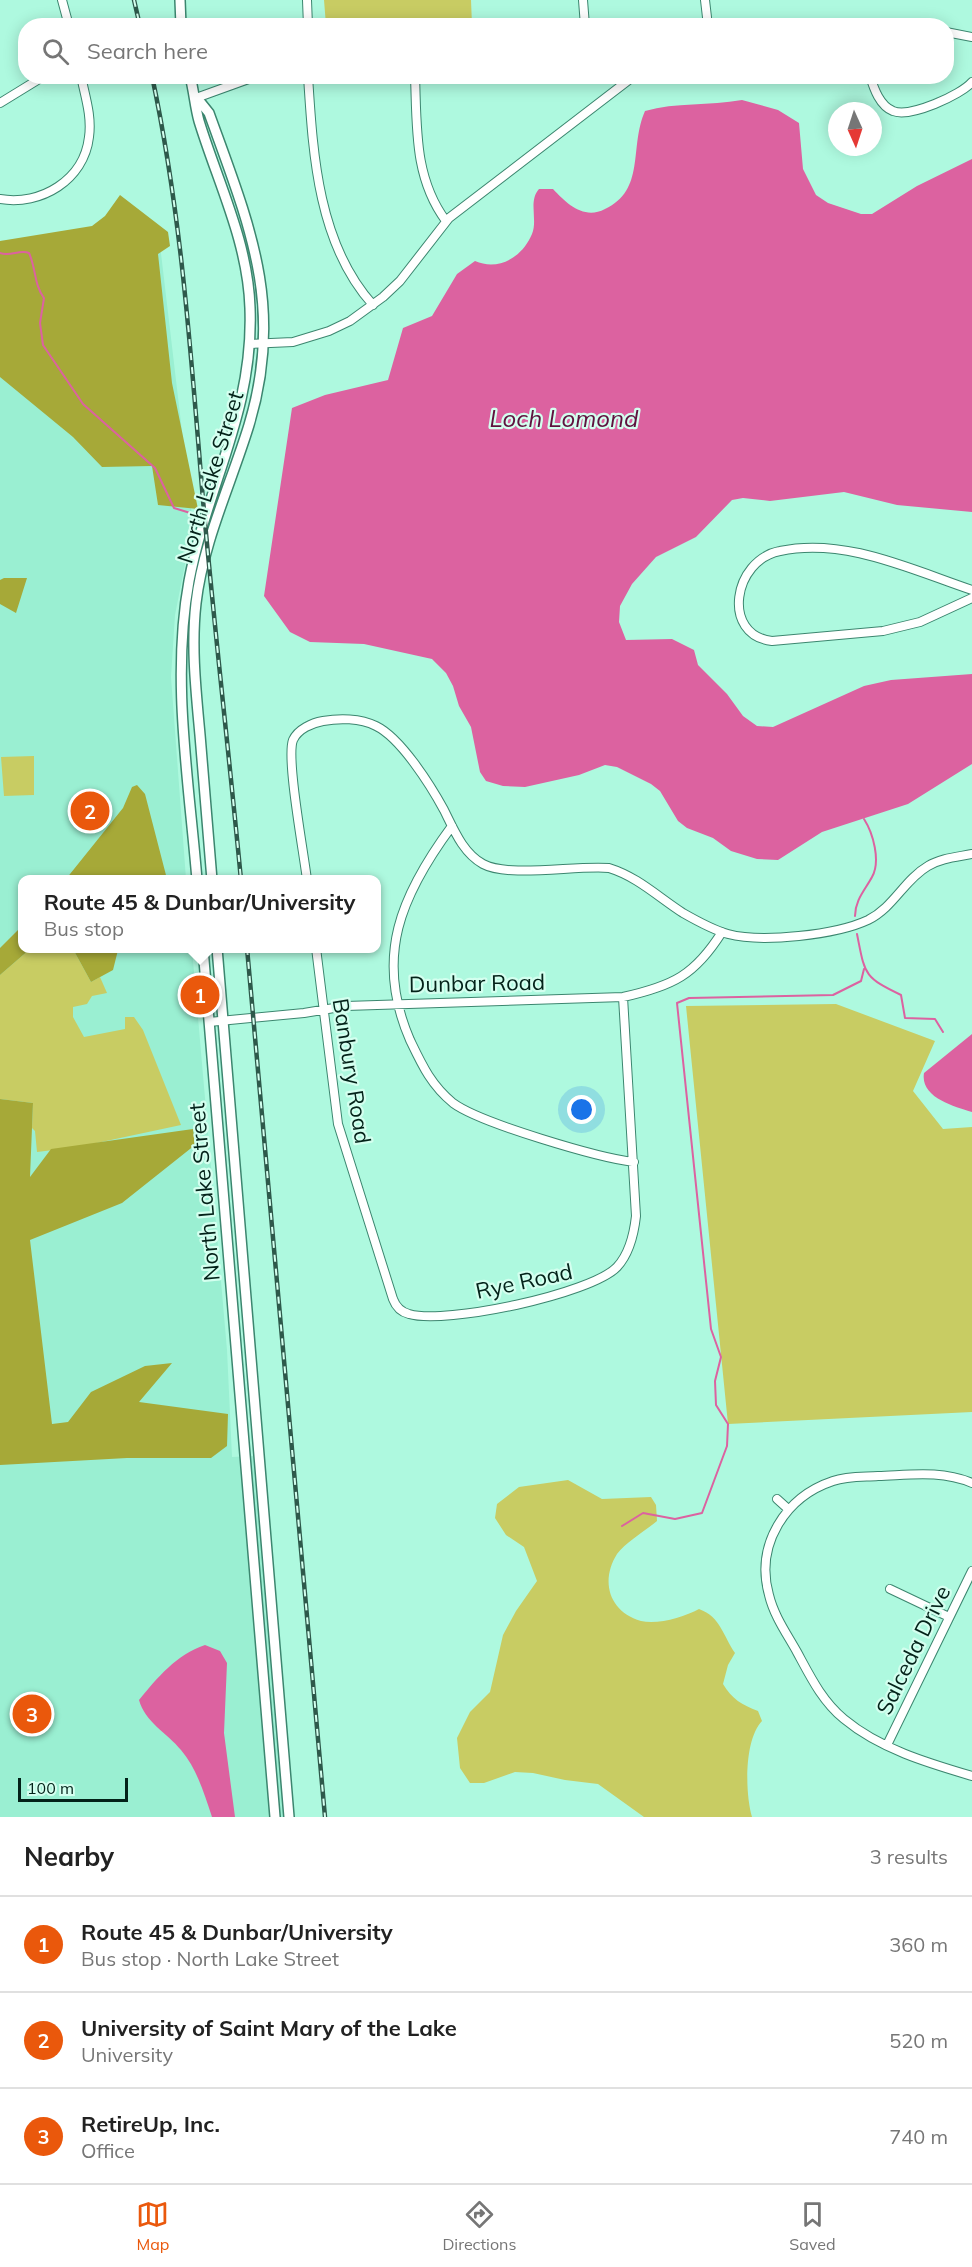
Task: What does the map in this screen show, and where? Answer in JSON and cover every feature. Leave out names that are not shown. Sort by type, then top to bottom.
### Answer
[{"type":"main road","points":[[180,0],[181,18]]},
{"type":"main road","name":"North Lake Street","points":[[192,84],[198,118],[236,225],[250,300],[249,344],[240,409],[193,561],[182,628],[182,686],[197,875]]},
{"type":"main road","name":"North Lake Street","points":[[196,98],[209,113],[249,222],[263,288],[264,344],[252,411],[213,529],[195,606],[194,662],[212,875]]},
{"type":"main road","name":"North Lake Street","points":[[203,953],[275,1817]]},
{"type":"main road","name":"North Lake Street","points":[[217,953],[289,1817]]},
{"type":"street","points":[[62,0],[67,18]]},
{"type":"street","points":[[307,0],[308,18]]},
{"type":"street","points":[[583,0],[584,18]]},
{"type":"street","points":[[705,0],[707,18]]},
{"type":"street","points":[[954,34],[972,37]]},
{"type":"street","points":[[874,84],[886,107],[900,113],[910,112],[943,100],[962,91],[972,82]]},
{"type":"street","points":[[0,103],[31,84]]},
{"type":"street","points":[[0,199],[11,201],[35,198],[68,180],[78,167],[89,138],[89,113],[83,84]]},
{"type":"street","points":[[196,98],[235,84]]},
{"type":"street","points":[[308,84],[310,123],[323,204],[339,250],[363,293],[373,305]]},
{"type":"street","points":[[415,84],[421,168],[426,188],[446,221]]},
{"type":"street","points":[[249,344],[292,342],[329,332],[373,305],[400,281],[446,221],[624,84]]},
{"type":"street","points":[[972,590],[860,554],[841,550],[794,549],[768,554],[753,564],[742,579],[739,597],[744,622],[751,632],[758,638],[772,641],[885,630],[920,622],[972,598]]},
{"type":"street","points":[[306,875],[294,786],[292,745],[300,730],[313,723],[347,719],[376,726],[388,735],[417,769],[438,799],[471,856],[491,868],[609,868],[626,873],[682,912],[722,932],[744,936],[781,936],[850,926],[882,912],[926,867],[939,860],[972,854]]},
{"type":"street","points":[[452,826],[423,869],[399,923],[393,948],[392,971],[397,1003],[422,1067],[431,1081],[456,1105],[500,1124],[610,1158],[634,1162]]},
{"type":"street","name":"Dunbar Road","points":[[209,1022],[397,1003],[624,997],[654,990],[685,976],[695,969],[722,932]]},
{"type":"street","name":"Banbury Road","points":[[316,953],[338,1124],[393,1299]]},
{"type":"street","name":"Rye Road","points":[[393,1299],[403,1312],[428,1317],[515,1305],[573,1291],[601,1279],[618,1266],[631,1244],[635,1225],[634,1162],[624,997]]},
{"type":"street","points":[[972,1483],[936,1473],[849,1477],[812,1490],[787,1508],[770,1542],[766,1563],[766,1585],[774,1611],[811,1677],[831,1707],[863,1732],[887,1745],[936,1766],[972,1776]]},
{"type":"street","points":[[777,1499],[787,1508]]},
{"type":"street","name":"Salceda Drive","points":[[887,1745],[972,1571]]},
{"type":"street","points":[[890,1589],[949,1617]]},
{"type":"shaded area","points":[[324,0],[471,0],[472,18],[325,18]]},
{"type":"shaded area","points":[[120,195],[168,232],[170,246],[158,254],[172,383],[198,509],[158,505],[152,466],[102,467],[73,437],[0,377],[0,241],[92,226],[105,216]]},
{"type":"shaded area","points":[[158,228],[193,524],[175,615],[171,677],[186,875],[18,875],[18,953],[192,953],[227,1350],[232,1457],[255,1456],[285,1817],[0,1817],[0,241]]},
{"type":"shaded area","points":[[27,578],[16,613],[0,604],[0,580]]},
{"type":"shaded area","points":[[34,756],[34,795],[4,796],[1,757]]},
{"type":"shaded area","points":[[137,785],[145,794],[166,875],[69,875],[123,808],[132,787]]},
{"type":"shaded area","points":[[18,930],[18,953],[25,953],[0,975],[0,948]]},
{"type":"shaded area","points":[[25,953],[75,953],[91,982],[100,977],[107,993],[92,996],[87,1004],[73,1007],[73,1017],[84,1037],[125,1029],[125,1017],[134,1017],[143,1030],[181,1125],[78,1147],[37,1152],[35,1131],[32,1128],[33,1103],[0,1099],[0,975]]},
{"type":"shaded area","points":[[75,953],[117,953],[113,970],[91,982]]},
{"type":"shaded area","points":[[836,1004],[935,1041],[913,1091],[943,1129],[972,1127],[972,1412],[728,1424],[686,1006]]},
{"type":"shaded area","points":[[0,1099],[33,1103],[30,1177],[51,1149],[193,1129],[195,1145],[122,1203],[30,1240],[52,1424],[68,1422],[91,1392],[145,1366],[172,1363],[139,1402],[228,1414],[227,1446],[211,1458],[127,1458],[0,1465]]},
{"type":"shaded area","points":[[568,1480],[602,1499],[651,1497],[656,1505],[657,1521],[617,1554],[609,1575],[611,1594],[621,1611],[641,1621],[671,1620],[699,1609],[712,1617],[721,1628],[735,1653],[728,1665],[723,1684],[738,1701],[758,1711],[762,1721],[756,1730],[749,1753],[747,1781],[752,1817],[644,1817],[598,1784],[515,1772],[484,1783],[470,1783],[460,1768],[457,1738],[470,1712],[490,1692],[503,1635],[537,1581],[524,1547],[506,1535],[495,1518],[497,1504],[519,1487]]},
{"type":"water","name":"Loch Lomond","points":[[742,100],[778,110],[799,123],[803,169],[816,195],[828,203],[861,214],[872,214],[917,186],[972,159],[972,512],[897,505],[844,492],[770,501],[743,498],[732,500],[696,537],[656,557],[632,584],[620,606],[619,622],[626,640],[672,639],[694,650],[698,665],[727,694],[743,716],[757,726],[773,727],[864,686],[891,680],[972,674],[972,764],[908,804],[822,832],[778,860],[757,859],[731,851],[713,838],[687,828],[678,821],[660,791],[617,767],[605,765],[579,775],[525,787],[503,786],[486,781],[480,772],[471,727],[459,706],[453,686],[446,673],[432,659],[364,644],[310,642],[290,632],[264,596],[292,408],[325,395],[388,380],[403,328],[432,316],[457,274],[475,261],[484,264],[501,263],[516,256],[522,250],[534,229],[534,199],[539,189],[553,189],[576,209],[590,213],[605,209],[618,201],[626,191],[631,179],[640,125],[645,111],[669,106]]},
{"type":"water","points":[[972,1034],[972,1112],[947,1103],[932,1094],[924,1081],[924,1073]]},
{"type":"water","points":[[205,1645],[220,1651],[227,1663],[224,1733],[235,1817],[212,1817],[200,1782],[191,1765],[181,1750],[146,1715],[139,1700],[176,1661]]},
{"type":"waterway","points":[[0,253],[29,253],[38,288],[44,298],[40,323],[43,345],[83,404],[155,468],[174,508],[197,515]]},
{"type":"waterway","points":[[855,916],[855,910],[872,877],[876,863],[873,839],[864,819]]},
{"type":"waterway","points":[[857,934],[864,966],[879,984],[901,995],[905,1018],[935,1019],[943,1032]]},
{"type":"waterway","points":[[622,1526],[643,1513],[675,1519],[702,1513],[727,1446],[728,1424],[716,1405],[715,1381],[721,1357],[711,1329],[677,1003],[689,998],[833,995],[861,981],[864,969]]},
{"type":"railway","points":[[134,0],[138,18]]},
{"type":"railway","points":[[154,84],[171,182],[190,340],[207,547],[240,875]]},
{"type":"railway","points":[[247,953],[325,1817]]},
{"type":"place","name":"University of Saint Mary of the Lake","points":[[90,811]]},
{"type":"place","name":"Route 45 & Dunbar/University","points":[[200,995]]},
{"type":"place","name":"RetireUp, Inc.","points":[[32,1714]]}]
